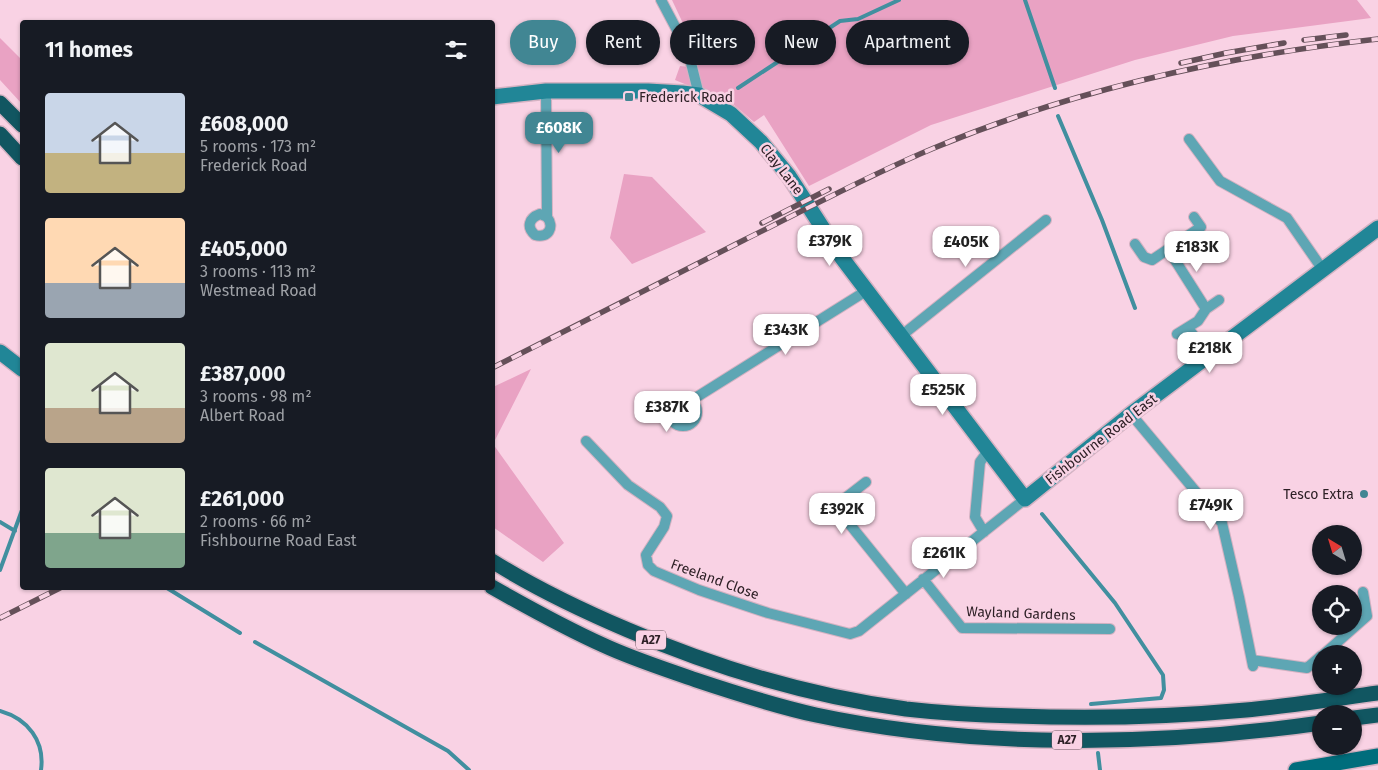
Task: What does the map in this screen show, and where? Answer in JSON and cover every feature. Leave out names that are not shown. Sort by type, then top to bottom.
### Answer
[{"type":"highway","points":[[0,103],[20,123]]},
{"type":"highway","points":[[0,134],[20,156]]},
{"type":"highway","name":"A27","points":[[495,563],[553,596],[602,619],[714,664],[821,694],[905,708],[970,714],[1055,718],[1122,718],[1247,710],[1378,693]]},
{"type":"highway","name":"A27","points":[[495,589],[538,613],[604,646],[658,667],[744,696],[814,715],[869,725],[927,733],[1002,738],[1084,740],[1217,735],[1312,724]]},
{"type":"highway","points":[[1362,717],[1378,715]]},
{"type":"main road","points":[[1296,770],[1378,756]]},
{"type":"street","points":[[661,0],[688,51],[699,95]]},
{"type":"street","points":[[546,91],[547,217]]},
{"type":"street","name":"Clay Lane","points":[[495,98],[546,91],[648,91],[699,95],[731,114],[761,142],[789,176],[842,258],[866,291],[1025,499]]},
{"type":"street","points":[[1190,139],[1220,181],[1286,218],[1324,270]]},
{"type":"street","points":[[1135,244],[1144,258],[1152,260],[1201,227],[1194,217]]},
{"type":"street","points":[[901,336],[1046,220]]},
{"type":"street","name":"Fishbourne Road East","points":[[850,634],[859,631],[1131,414],[1378,228]]},
{"type":"street","points":[[1168,249],[1206,309]]},
{"type":"street","points":[[692,400],[866,291]]},
{"type":"street","points":[[1177,334],[1198,321],[1206,309],[1220,300]]},
{"type":"street","points":[[1188,328],[1209,356]]},
{"type":"street","points":[[0,352],[20,367]]},
{"type":"street","points":[[1131,414],[1222,524],[1240,597],[1252,663],[1307,668],[1312,664]]},
{"type":"street","name":"Freeland Close","points":[[586,441],[628,485],[660,507],[667,516],[664,527],[646,555],[648,565],[654,571],[699,590],[768,613],[850,634]]},
{"type":"street","points":[[984,532],[975,518],[980,462],[988,451]]},
{"type":"street","points":[[866,482],[835,506],[906,594]]},
{"type":"street","name":"Wayland Gardens","points":[[924,579],[962,628],[1110,629]]},
{"type":"street","points":[[1362,592],[1367,616],[1362,620]]},
{"type":"street","points":[[1334,645],[1346,635]]},
{"type":"shaded area","points":[[672,0],[1357,0],[1371,18],[1233,36],[1135,60],[931,125],[809,186],[764,115],[754,122],[733,104],[675,80],[680,66],[698,68],[698,65],[755,65],[755,20],[681,20]]},
{"type":"shaded area","points":[[0,38],[20,58],[20,102],[0,80]]},
{"type":"shaded area","points":[[624,174],[652,177],[706,232],[632,264],[610,238]]},
{"type":"shaded area","points":[[531,369],[495,440],[495,386]]},
{"type":"shaded area","points":[[495,447],[564,543],[543,562],[495,528]]},
{"type":"waterway","points":[[738,88],[840,21],[858,19],[899,0]]},
{"type":"waterway","points":[[1025,0],[1055,88]]},
{"type":"waterway","points":[[1058,116],[1102,220],[1135,308]]},
{"type":"waterway","points":[[1042,514],[1115,603],[1163,675],[1164,690],[1161,698],[1091,704]]},
{"type":"waterway","points":[[0,570],[20,515]]},
{"type":"waterway","points":[[0,522],[15,531]]},
{"type":"waterway","points":[[170,590],[240,633]]},
{"type":"waterway","points":[[255,642],[448,751],[469,770]]},
{"type":"waterway","points":[[0,711],[19,720],[32,733],[40,750],[42,759],[41,770]]},
{"type":"waterway","points":[[1098,753],[1100,770]]},
{"type":"railway","points":[[1304,40],[1346,35]]},
{"type":"railway","points":[[495,366],[862,181],[910,158],[987,127],[1041,108],[1096,92],[1208,65],[1321,46],[1378,39]]},
{"type":"railway","points":[[1181,63],[1284,43]]},
{"type":"railway","points":[[762,223],[829,189]]},
{"type":"railway","points":[[0,618],[56,590]]},
{"type":"place","name":"Frederick Road","points":[[629,97]]},
{"type":"place","name":"Tesco Extra","points":[[1364,494]]}]
